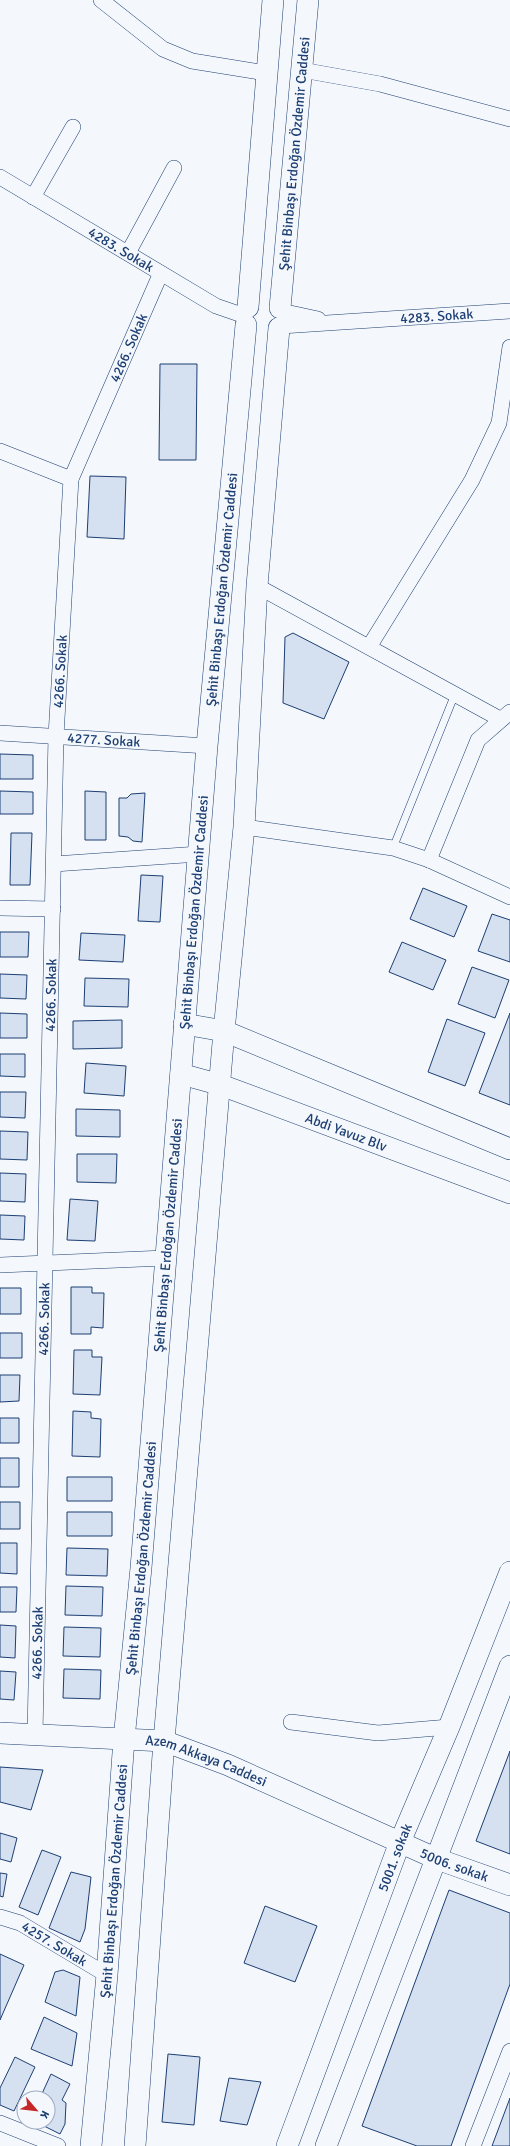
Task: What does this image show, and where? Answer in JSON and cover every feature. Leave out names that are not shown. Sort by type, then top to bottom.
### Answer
[{"type":"main road","name":"Şehit Binbaşı Erdoğan Özdemir Caddesi","points":[[91,2146],[107,1975],[124,1739],[141,1568],[207,746],[247,316],[272,0]]},
{"type":"main road","name":"Şehit Binbaşı Erdoğan Özdemir Caddesi","points":[[135,2146],[164,1741],[221,1085],[224,1031],[244,827],[257,586],[308,0]]},
{"type":"main road","points":[[265,298],[276,303],[280,318],[272,334],[260,336],[250,330],[247,316],[253,302],[265,298]]},
{"type":"main road","points":[[184,1024],[224,1031],[510,1149]]},
{"type":"main road","name":"Abdi Yavuz Blv","points":[[181,1074],[221,1085],[510,1193]]},
{"type":"main road","name":"5001. sokak","points":[[287,2146],[400,1842],[449,1727],[510,1572]]},
{"type":"main road","points":[[326,2146],[510,1666]]},
{"type":"main road","name":"Azem Akkaya Caddesi","points":[[0,1732],[164,1741],[228,1765],[400,1842]]},
{"type":"main road","name":"5006. sokak","points":[[400,1842],[437,1859],[510,1885]]},
{"type":"street","points":[[101,0],[164,49],[198,62],[266,73]]},
{"type":"street","points":[[302,70],[380,84],[510,119]]},
{"type":"street","points":[[33,197],[73,127]]},
{"type":"street","points":[[128,253],[174,168]]},
{"type":"street","name":"4283. Sokak","points":[[0,177],[128,253],[160,274],[216,306],[247,316]]},
{"type":"street","name":"4266. Sokak","points":[[35,1734],[56,736],[71,479],[160,274]]},
{"type":"street","name":"4283. Sokak","points":[[280,318],[339,324],[510,311]]},
{"type":"street","points":[[368,647],[475,473],[499,422],[510,347]]},
{"type":"street","points":[[0,451],[71,479]]},
{"type":"street","points":[[257,586],[455,694],[505,716],[478,740],[429,860]]},
{"type":"street","name":"4277. Sokak","points":[[0,733],[207,746]]},
{"type":"street","points":[[244,827],[393,848],[429,860],[510,897]]},
{"type":"street","points":[[54,864],[199,854]]},
{"type":"street","points":[[0,908],[52,909]]},
{"type":"street","points":[[0,1265],[44,1265],[165,1258]]},
{"type":"street","points":[[291,1722],[378,1733],[449,1727]]},
{"type":"street","name":"4257. Sokak","points":[[0,1916],[20,1923],[107,1975]]},
{"type":"street","points":[[473,2146],[510,2051]]},
{"type":"street","points":[[0,2123],[58,2146]]},
{"type":"lane","points":[[393,848],[455,694]]},
{"type":"building","points":[[160,364],[197,364],[196,460],[159,460]]},
{"type":"building","points":[[90,476],[126,477],[124,539],[87,537]]},
{"type":"building","points":[[293,633],[349,662],[324,719],[283,703],[285,637]]},
{"type":"building","points":[[0,754],[33,755],[33,779],[0,779]]},
{"type":"building","points":[[0,791],[33,792],[33,814],[0,814]]},
{"type":"building","points":[[85,791],[106,792],[106,840],[85,840]]},
{"type":"building","points":[[145,793],[142,842],[133,841],[128,837],[119,836],[119,798],[127,798],[131,794]]},
{"type":"building","points":[[11,833],[32,833],[30,885],[10,885]]},
{"type":"building","points":[[141,875],[163,876],[160,922],[138,921]]},
{"type":"building","points":[[423,888],[467,906],[454,937],[410,919]]},
{"type":"building","points":[[492,914],[510,920],[510,962],[478,951]]},
{"type":"building","points":[[0,932],[29,932],[28,957],[0,957]]},
{"type":"building","points":[[81,933],[125,935],[123,962],[79,960]]},
{"type":"building","points":[[402,942],[446,960],[433,990],[389,972]]},
{"type":"building","points":[[472,967],[509,980],[495,1018],[458,1004]]},
{"type":"building","points":[[0,974],[27,975],[26,999],[0,998]]},
{"type":"building","points":[[85,978],[129,979],[128,1007],[84,1006]]},
{"type":"building","points":[[0,1013],[27,1014],[27,1038],[0,1038]]},
{"type":"building","points":[[510,1013],[510,1105],[479,1093]]},
{"type":"building","points":[[447,1019],[485,1033],[465,1086],[428,1072]]},
{"type":"building","points":[[122,1020],[122,1048],[73,1049],[73,1021]]},
{"type":"building","points":[[0,1054],[25,1054],[25,1077],[0,1076]]},
{"type":"building","points":[[86,1063],[126,1066],[124,1096],[84,1093]]},
{"type":"building","points":[[0,1092],[26,1092],[25,1118],[0,1117]]},
{"type":"building","points":[[76,1109],[120,1110],[120,1137],[76,1136]]},
{"type":"building","points":[[0,1131],[28,1132],[27,1160],[0,1159]]},
{"type":"building","points":[[77,1154],[117,1154],[116,1183],[77,1182]]},
{"type":"building","points":[[0,1173],[26,1174],[25,1202],[0,1201]]},
{"type":"building","points":[[70,1199],[98,1201],[95,1241],[67,1240]]},
{"type":"building","points":[[0,1215],[25,1216],[24,1240],[0,1239]]},
{"type":"building","points":[[71,1287],[92,1287],[92,1293],[104,1293],[103,1328],[91,1327],[91,1334],[71,1334]]},
{"type":"building","points":[[0,1288],[21,1288],[21,1314],[0,1314]]},
{"type":"building","points":[[0,1333],[22,1333],[22,1358],[0,1358]]},
{"type":"building","points":[[74,1350],[92,1350],[92,1357],[102,1357],[100,1395],[73,1394]]},
{"type":"building","points":[[0,1375],[20,1375],[19,1401],[0,1402]]},
{"type":"building","points":[[73,1411],[91,1412],[91,1418],[101,1419],[100,1457],[72,1456]]},
{"type":"building","points":[[0,1418],[19,1418],[19,1443],[0,1443]]},
{"type":"building","points":[[0,1458],[19,1458],[19,1487],[0,1487]]},
{"type":"building","points":[[67,1477],[112,1477],[112,1501],[67,1501]]},
{"type":"building","points":[[0,1502],[20,1502],[20,1529],[0,1529]]},
{"type":"building","points":[[67,1512],[112,1512],[112,1536],[67,1536]]},
{"type":"building","points":[[0,1543],[17,1543],[17,1574],[0,1573]]},
{"type":"building","points":[[67,1548],[108,1549],[107,1576],[66,1575]]},
{"type":"building","points":[[66,1586],[103,1587],[102,1616],[65,1615]]},
{"type":"building","points":[[0,1587],[17,1587],[16,1612],[0,1612]]},
{"type":"building","points":[[0,1625],[16,1626],[15,1658],[0,1657]]},
{"type":"building","points":[[64,1627],[101,1628],[100,1657],[63,1656]]},
{"type":"building","points":[[64,1669],[101,1670],[100,1699],[63,1698]]},
{"type":"building","points":[[0,1671],[16,1672],[14,1700],[0,1699]]},
{"type":"building","points":[[510,1751],[510,1854],[476,1841]]},
{"type":"building","points":[[0,1767],[43,1770],[31,1810],[0,1802]]},
{"type":"building","points":[[0,1833],[17,1838],[11,1862],[0,1859]]},
{"type":"building","points":[[42,1850],[61,1857],[38,1915],[19,1907]]},
{"type":"building","points":[[71,1872],[91,1877],[85,1929],[80,1942],[49,1928]]},
{"type":"building","points":[[0,1873],[7,1874],[3,1897],[0,1896]]},
{"type":"building","points":[[449,1890],[510,1913],[510,1984],[451,2146],[417,2146],[362,2126]]},
{"type":"building","points":[[265,1906],[317,1926],[295,1982],[244,1963]]},
{"type":"building","points":[[0,1954],[24,1965],[0,2020]]},
{"type":"building","points":[[63,1970],[80,1977],[76,2016],[45,2002],[55,1972]]},
{"type":"building","points":[[44,2017],[77,2033],[72,2066],[31,2049]]},
{"type":"building","points":[[168,2054],[200,2057],[194,2125],[162,2122]]},
{"type":"building","points":[[15,2057],[35,2067],[24,2090],[16,2090],[16,2107],[14,2111],[0,2105],[0,2088]]},
{"type":"building","points":[[51,2074],[70,2084],[62,2100],[66,2103],[65,2124],[60,2134],[52,2130],[56,2130],[56,2090],[44,2090]]},
{"type":"building","points":[[229,2078],[261,2082],[247,2125],[220,2121]]},
{"type":"building","points":[[510,2098],[510,2146],[492,2146]]}]
